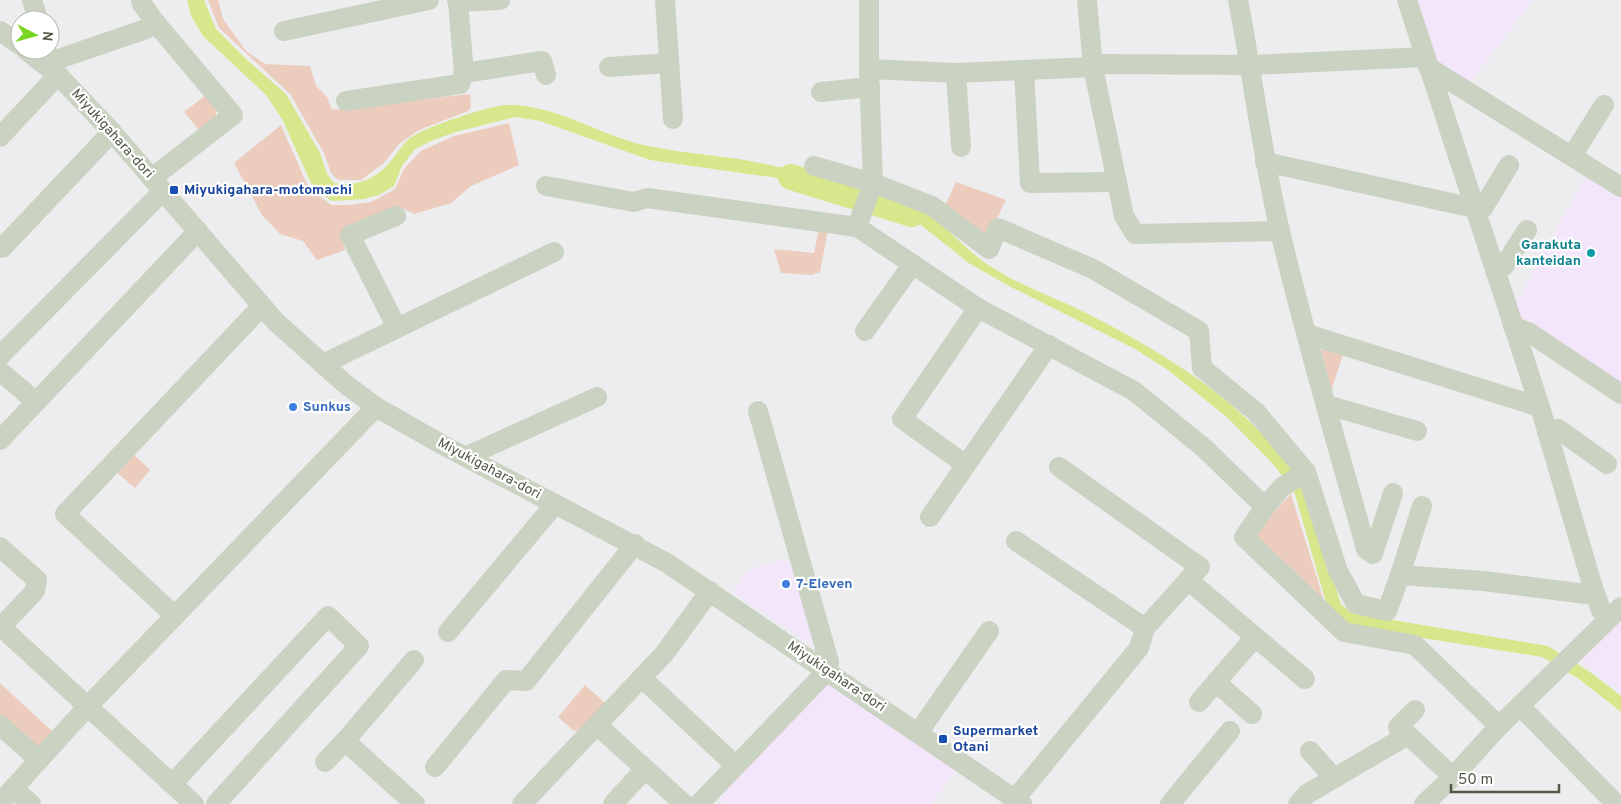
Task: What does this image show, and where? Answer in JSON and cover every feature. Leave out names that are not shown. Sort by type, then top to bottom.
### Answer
[{"type":"street","points":[[0,356],[157,184],[233,115],[155,22],[141,0]]},
{"type":"street","points":[[284,31],[429,0]]},
{"type":"street","points":[[346,101],[460,84],[464,73],[458,1],[500,0]]},
{"type":"street","points":[[664,0],[673,119]]},
{"type":"street","points":[[857,227],[873,183],[869,78],[869,0]]},
{"type":"street","points":[[1087,0],[1093,67],[1124,216],[1135,234],[1280,231]]},
{"type":"street","points":[[1238,0],[1280,231],[1366,549],[1373,554],[1393,493]]},
{"type":"street","points":[[1407,0],[1540,407],[1594,591],[1601,610],[1614,613]]},
{"type":"street","points":[[0,137],[50,63],[146,29],[155,22]]},
{"type":"street","points":[[464,73],[542,61],[546,75]]},
{"type":"street","points":[[821,92],[869,78],[1093,67],[1105,64],[1251,66],[1427,62],[1621,187]]},
{"type":"street","name":"Miyukigahara-dori","points":[[50,63],[289,335],[376,407],[404,425],[635,544],[667,563],[827,670],[1018,802]]},
{"type":"street","points":[[609,67],[669,63]]},
{"type":"street","points":[[1024,70],[1030,183],[1117,182]]},
{"type":"street","points":[[956,73],[961,147]]},
{"type":"street","points":[[1572,156],[1604,105]]},
{"type":"street","points":[[2,248],[112,132]]},
{"type":"street","points":[[1266,162],[1474,208],[1484,208],[1508,165]]},
{"type":"street","points":[[814,166],[873,183],[932,206],[989,249],[998,228],[1092,269],[1198,331],[1202,368],[1256,412],[1306,472],[1338,571],[1356,604],[1387,610],[1422,506]]},
{"type":"street","points":[[546,186],[634,202],[647,198],[857,227],[978,308],[1134,391],[1204,448],[1265,507]]},
{"type":"street","points":[[396,216],[350,235],[397,328]]},
{"type":"street","points":[[1495,271],[1504,266],[1527,230]]},
{"type":"street","points":[[0,440],[198,231]]},
{"type":"street","points":[[323,364],[554,252]]},
{"type":"street","points":[[865,331],[912,265]]},
{"type":"street","points":[[174,616],[65,514],[262,306]]},
{"type":"street","points":[[966,465],[902,419],[978,308]]},
{"type":"street","points":[[1513,326],[1530,333],[1621,394]]},
{"type":"street","points":[[1307,334],[1540,407]]},
{"type":"street","points":[[930,516],[1050,345]]},
{"type":"street","points":[[0,371],[36,402]]},
{"type":"street","points":[[465,457],[597,397]]},
{"type":"street","points":[[1327,405],[1417,431]]},
{"type":"street","points":[[31,804],[7,796],[88,706],[376,407]]},
{"type":"street","points":[[705,802],[735,765],[827,670],[829,662],[758,411]]},
{"type":"street","points":[[1547,433],[1558,429],[1607,464]]},
{"type":"street","points":[[1018,802],[1139,648],[1145,628],[1200,567],[1059,467]]},
{"type":"street","points":[[1306,472],[1282,488],[1265,507],[1244,537],[1344,632],[1415,645],[1499,726]]},
{"type":"street","points":[[448,632],[555,504]]},
{"type":"street","points":[[1016,541],[1145,628]]},
{"type":"street","points":[[435,768],[506,680],[526,681],[635,544]]},
{"type":"street","points":[[0,547],[37,580],[35,591],[0,627],[194,804]]},
{"type":"street","points":[[1400,575],[1484,582],[1586,594],[1594,591]]},
{"type":"street","points":[[1188,580],[1305,679]]},
{"type":"street","points":[[522,804],[664,654],[710,591]]},
{"type":"street","points":[[1424,804],[1453,777],[1499,726],[1614,613]]},
{"type":"street","points":[[172,784],[328,616],[359,646],[216,804]]},
{"type":"street","points":[[918,733],[988,631]]},
{"type":"street","points":[[1199,702],[1255,637]]},
{"type":"street","points":[[325,762],[414,660]]},
{"type":"street","points":[[642,678],[735,765]]},
{"type":"street","points":[[1216,682],[1252,714]]},
{"type":"street","points":[[1520,706],[1616,804]]},
{"type":"street","points":[[1415,710],[1398,727],[1453,777]]},
{"type":"street","points":[[0,725],[38,760]]},
{"type":"street","points":[[597,725],[684,804]]},
{"type":"street","points":[[1170,804],[1230,731]]},
{"type":"street","points":[[1298,804],[1307,794],[1408,735]]},
{"type":"street","points":[[345,741],[415,804]]},
{"type":"street","points":[[1310,751],[1334,778]]},
{"type":"street","points":[[613,804],[645,769]]},
{"type":"shaded area","points":[[187,0],[204,0],[216,29],[247,60],[286,94],[320,153],[327,174],[334,183],[357,183],[371,178],[392,160],[409,139],[420,132],[473,112],[507,105],[543,110],[648,146],[739,159],[805,173],[870,192],[923,212],[943,226],[980,259],[1001,273],[1110,325],[1186,370],[1254,426],[1290,466],[1303,486],[1341,604],[1351,613],[1548,646],[1590,672],[1621,696],[1621,712],[1579,679],[1542,657],[1342,625],[1325,599],[1294,491],[1273,464],[1228,418],[1168,370],[1135,349],[1009,286],[970,264],[911,217],[852,193],[777,178],[650,160],[540,121],[515,117],[456,132],[415,149],[402,166],[394,186],[379,195],[364,199],[332,201],[311,183],[282,119],[266,95],[203,36],[191,16]]},
{"type":"shaded area","points":[[208,0],[218,0],[223,19],[246,51],[265,64],[310,66],[316,86],[327,97],[332,110],[470,94],[471,107],[468,111],[419,130],[399,144],[384,163],[361,180],[338,180],[331,173],[324,153],[290,94],[219,28]]},
{"type":"shaded area","points":[[1415,0],[1533,0],[1467,86],[1437,65]]},
{"type":"shaded area","points":[[206,95],[216,108],[216,118],[199,130],[184,112]]},
{"type":"shaded area","points":[[509,123],[519,165],[471,186],[451,203],[414,214],[402,208],[341,235],[345,250],[317,260],[303,241],[280,234],[262,215],[234,163],[281,125],[306,182],[316,193],[331,205],[371,202],[395,189],[404,169],[421,151],[454,136]]},
{"type":"shaded area","name":"Garakuta kanteidan","points":[[1589,170],[1621,191],[1621,388],[1523,325],[1516,304]]},
{"type":"shaded area","points":[[956,182],[1006,200],[986,241],[944,208]]},
{"type":"shaded area","points":[[819,229],[828,230],[820,272],[812,275],[781,273],[774,249],[814,253]]},
{"type":"shaded area","points":[[1326,346],[1344,352],[1329,397],[1318,354]]},
{"type":"shaded area","points":[[131,452],[150,470],[135,488],[114,470]]},
{"type":"shaded area","points":[[1291,494],[1323,598],[1256,542],[1256,531]]},
{"type":"shaded area","points":[[784,560],[795,562],[823,652],[733,593],[747,570]]},
{"type":"shaded area","points":[[1621,621],[1621,693],[1581,661]]},
{"type":"shaded area","points":[[826,680],[956,771],[930,804],[725,804],[716,796]]},
{"type":"shaded area","points":[[0,683],[55,734],[36,754],[0,720]]},
{"type":"shaded area","points":[[585,685],[605,703],[580,731],[573,730],[558,717]]},
{"type":"waterway","points":[[791,177],[912,214]]},
{"type":"place","name":"Miyukigahara-motomachi","points":[[174,190]]},
{"type":"place","name":"Garakuta kanteidan","points":[[1591,253]]},
{"type":"place","name":"Sunkus","points":[[293,407]]},
{"type":"place","name":"7-Eleven","points":[[786,584]]},
{"type":"place","name":"Supermarket Otani","points":[[943,739]]}]
